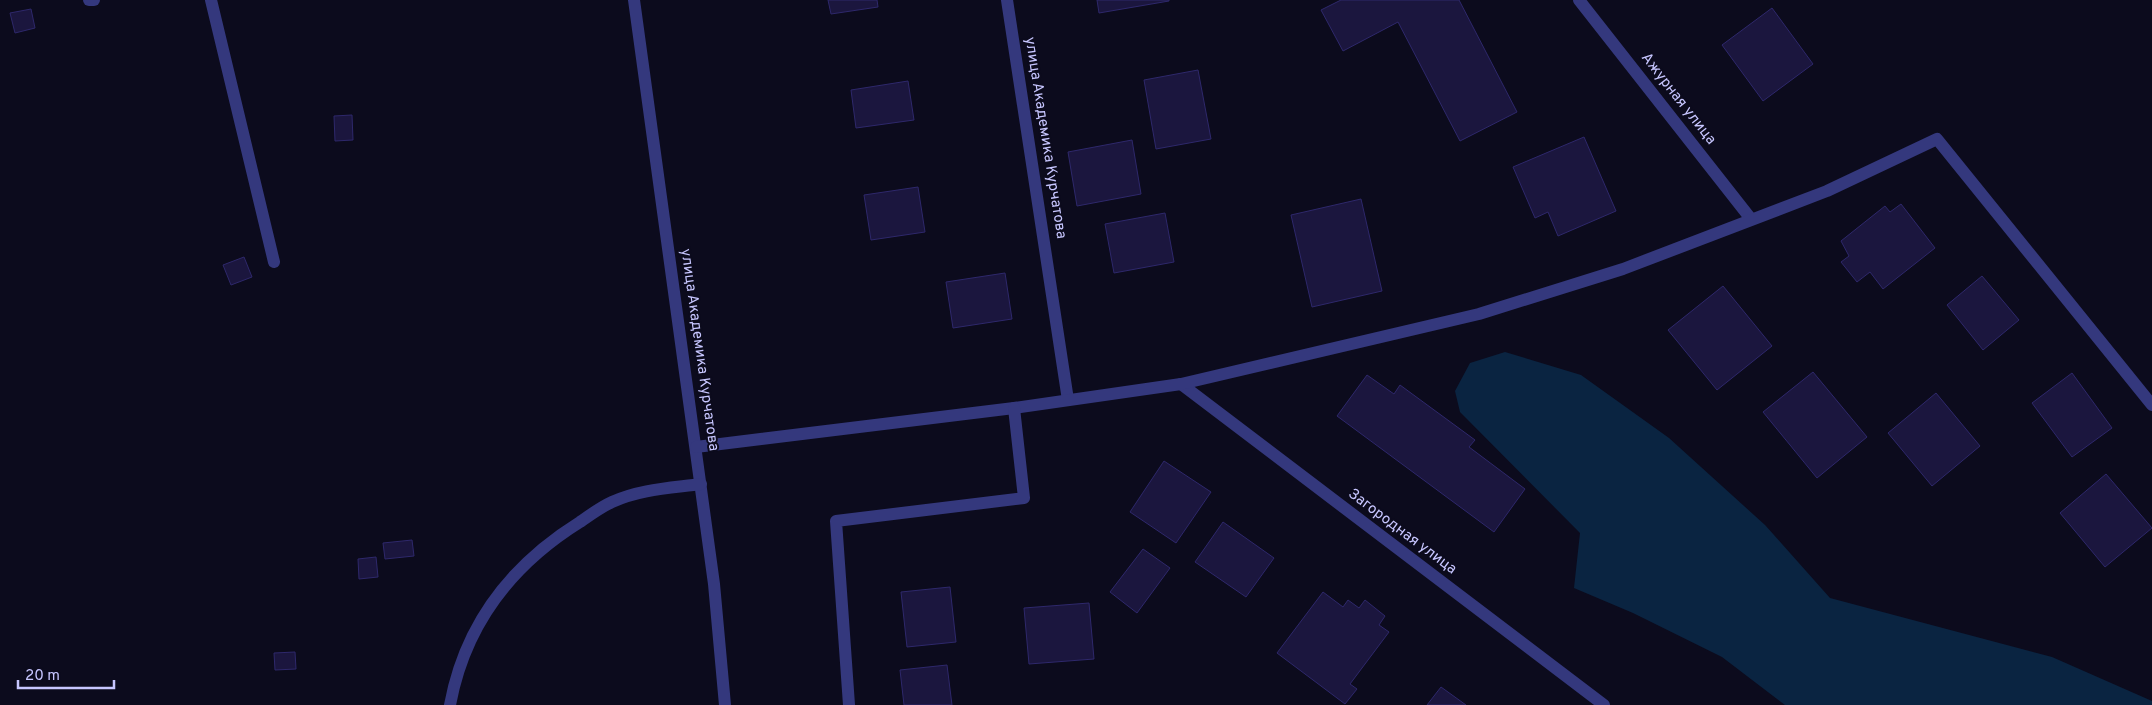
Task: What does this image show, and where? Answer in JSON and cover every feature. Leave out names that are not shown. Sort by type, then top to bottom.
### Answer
[{"type":"street","points":[[89,0],[94,0]]},
{"type":"street","points":[[211,0],[274,262]]},
{"type":"street","name":"улица Академика Курчатова","points":[[634,0],[714,584],[724,705]]},
{"type":"street","name":"улица Академика Курчатова","points":[[1007,0],[1068,400]]},
{"type":"street","name":"Ажурная улица","points":[[1579,0],[1751,219]]},
{"type":"street","points":[[696,447],[1014,408],[1181,384],[1479,314],[1623,269],[1827,191],[1937,139],[2152,405]]},
{"type":"street","name":"Загородная улица","points":[[1181,384],[1604,705]]},
{"type":"street","points":[[849,705],[836,521],[1024,498],[1014,408]]},
{"type":"street","points":[[450,705],[454,684],[472,633],[504,584],[538,550],[612,502],[642,492],[701,484]]},
{"type":"water","points":[[1505,352],[1581,375],[1669,438],[1765,525],[1830,598],[2052,657],[2152,701],[2152,705],[1785,705],[1722,657],[1633,613],[1574,588],[1580,533],[1460,412],[1455,391],[1470,363]]},
{"type":"building","points":[[828,0],[877,0],[878,7],[831,14]]},
{"type":"building","points":[[1097,0],[1169,0],[1169,1],[1099,13]]},
{"type":"building","points":[[1341,0],[1459,0],[1517,112],[1460,141],[1398,22],[1343,51],[1321,10]]},
{"type":"building","points":[[1772,8],[1813,64],[1763,101],[1722,45]]},
{"type":"building","points":[[31,9],[35,28],[15,33],[10,13]]},
{"type":"building","points":[[1198,70],[1211,139],[1156,149],[1144,80]]},
{"type":"building","points":[[908,81],[914,120],[856,128],[851,90]]},
{"type":"building","points":[[352,115],[353,140],[335,141],[334,116]]},
{"type":"building","points":[[1584,137],[1616,211],[1558,236],[1548,212],[1535,218],[1513,167]]},
{"type":"building","points":[[1132,140],[1141,194],[1077,206],[1068,152]]},
{"type":"building","points":[[918,187],[925,232],[871,240],[864,195]]},
{"type":"building","points":[[1361,199],[1382,291],[1312,307],[1291,215]]},
{"type":"building","points":[[1901,204],[1935,248],[1883,289],[1870,272],[1857,282],[1841,262],[1849,256],[1841,241],[1885,206],[1890,212]]},
{"type":"building","points":[[1165,213],[1174,262],[1114,273],[1105,224]]},
{"type":"building","points":[[244,257],[252,277],[231,285],[223,265]]},
{"type":"building","points":[[1005,273],[1012,319],[953,328],[946,282]]},
{"type":"building","points":[[1982,276],[2019,320],[1983,350],[1947,305]]},
{"type":"building","points":[[1723,286],[1772,346],[1717,390],[1668,330]]},
{"type":"building","points":[[1813,372],[1867,437],[1817,478],[1763,412]]},
{"type":"building","points":[[2072,373],[2112,428],[2072,457],[2032,403]]},
{"type":"building","points":[[1367,375],[1394,394],[1400,385],[1475,440],[1469,447],[1525,489],[1494,532],[1337,416]]},
{"type":"building","points":[[1936,393],[1980,446],[1932,486],[1888,433]]},
{"type":"building","points":[[1164,461],[1211,492],[1176,543],[1130,512]]},
{"type":"building","points":[[2106,474],[2152,528],[2105,567],[2060,513]]},
{"type":"building","points":[[1223,522],[1274,558],[1246,597],[1195,562]]},
{"type":"building","points":[[412,540],[414,556],[385,559],[383,543]]},
{"type":"building","points":[[1143,549],[1170,568],[1137,613],[1110,592]]},
{"type":"building","points":[[376,557],[378,577],[359,579],[358,559]]},
{"type":"building","points":[[950,587],[956,642],[907,647],[901,592]]},
{"type":"building","points":[[1323,592],[1343,607],[1348,600],[1359,608],[1365,600],[1385,616],[1379,625],[1389,632],[1350,684],[1357,689],[1345,704],[1277,653]]},
{"type":"building","points":[[1089,603],[1094,659],[1029,664],[1024,608]]},
{"type":"building","points":[[295,652],[296,669],[275,670],[274,653]]},
{"type":"building","points":[[947,665],[952,705],[904,705],[900,670]]},
{"type":"building","points":[[1441,687],[1466,705],[1427,705]]}]
